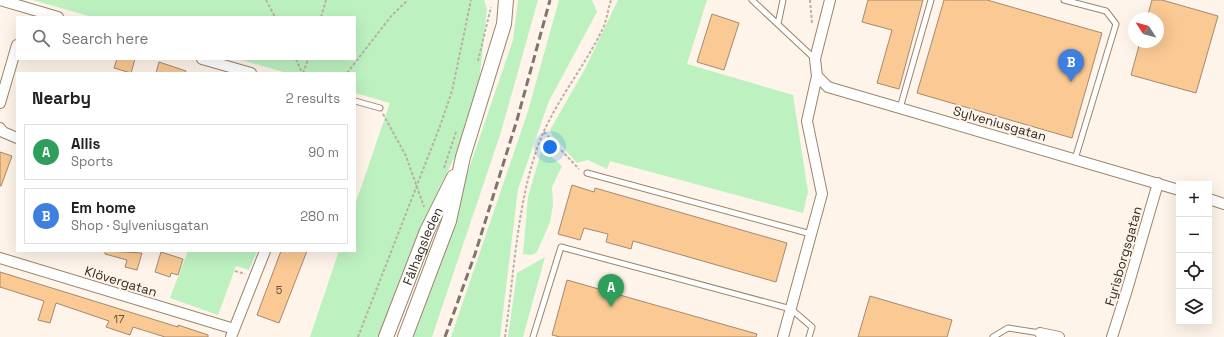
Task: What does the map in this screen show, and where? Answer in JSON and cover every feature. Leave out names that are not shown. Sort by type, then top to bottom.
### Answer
[{"type":"street","points":[[0,0],[27,13],[50,16]]},
{"type":"street","name":"Fålhagsleden","points":[[405,337],[450,221],[463,157],[504,24],[506,0]]},
{"type":"street","points":[[823,0],[826,17]]},
{"type":"street","points":[[783,337],[822,194],[807,121],[816,76],[815,59],[830,0]]},
{"type":"street","points":[[0,103],[16,49]]},
{"type":"street","points":[[206,60],[248,72]]},
{"type":"street","name":"Sylveniusgatan","points":[[816,76],[828,87],[1176,189]]},
{"type":"street","points":[[0,128],[3,132],[16,138]]},
{"type":"street","name":"Fålhagsleden","points":[[386,337],[427,231],[463,157]]},
{"type":"street","name":"Fyrisborgsgatan","points":[[1112,337],[1158,183]]},
{"type":"street","points":[[1212,200],[1224,204]]},
{"type":"street","points":[[232,333],[265,252]]},
{"type":"street","name":"Klövergatan","points":[[0,258],[232,333]]},
{"type":"street","points":[[1040,333],[1059,337]]},
{"type":"lane","points":[[752,0],[815,59]]},
{"type":"lane","points":[[778,24],[783,0]]},
{"type":"lane","points":[[900,108],[931,0]]},
{"type":"lane","points":[[1064,0],[1106,10],[1116,24],[1075,159]]},
{"type":"lane","points":[[356,101],[380,108]]},
{"type":"lane","points":[[587,173],[811,234]]},
{"type":"lane","points":[[533,337],[560,247],[791,308],[812,327],[809,337]]},
{"type":"lane","points":[[993,337],[1008,328],[1040,333]]},
{"type":"path","points":[[266,0],[274,16]]},
{"type":"path","points":[[321,16],[326,0]]},
{"type":"path","points":[[348,72],[394,12],[408,0]]},
{"type":"path","points":[[358,337],[417,190],[452,91],[471,0]]},
{"type":"path","points":[[505,337],[524,199],[533,162],[544,132],[563,94],[591,50],[604,25],[611,0]]},
{"type":"path","points":[[810,0],[813,29]]},
{"type":"path","points":[[476,66],[492,4]]},
{"type":"path","points":[[296,60],[302,72]]},
{"type":"path","points":[[303,72],[308,60]]},
{"type":"path","points":[[380,108],[406,156],[425,209]]},
{"type":"path","points":[[443,169],[458,125]]},
{"type":"path","points":[[544,132],[580,171],[587,173]]},
{"type":"green space","points":[[33,0],[484,0],[487,9],[479,83],[456,154],[420,228],[378,337],[310,337],[339,252],[356,252],[356,202],[390,103],[356,93],[356,72],[284,72],[242,60],[356,60],[356,16],[89,16]]},
{"type":"green space","points":[[518,0],[538,0],[501,132],[432,337],[414,337],[413,333],[513,40]]},
{"type":"green space","points":[[559,0],[592,0],[597,12],[549,101],[518,189],[500,337],[451,337],[528,111]]},
{"type":"green space","points":[[618,0],[707,0],[687,64],[793,95],[808,192],[803,213],[610,161],[607,169],[588,160],[577,163],[552,135],[550,130],[585,69]]},
{"type":"green space","points":[[542,149],[562,166],[552,187],[553,205],[550,222],[537,252],[531,255],[523,254],[528,197]]},
{"type":"green space","points":[[188,252],[257,252],[249,270],[236,266],[218,315],[170,298]]},
{"type":"green space","points":[[545,257],[523,337],[508,337],[517,273]]},
{"type":"building","points":[[868,0],[923,0],[899,89],[877,83],[892,30],[862,22]]},
{"type":"building","points":[[944,0],[987,0],[1102,33],[1072,138],[917,93]]},
{"type":"building","points":[[1152,0],[1162,0],[1218,16],[1196,93],[1131,75],[1138,48],[1164,48],[1164,12],[1149,12]]},
{"type":"building","points":[[712,14],[739,23],[724,70],[697,62]]},
{"type":"building","points":[[117,60],[135,60],[131,72],[114,68]]},
{"type":"building","points":[[159,62],[186,71],[186,72],[156,72]]},
{"type":"building","points":[[0,152],[12,156],[1,186],[0,186]]},
{"type":"building","points":[[572,185],[594,192],[595,188],[787,243],[776,282],[633,241],[631,249],[606,242],[608,234],[584,228],[580,240],[558,234]]},
{"type":"building","points":[[105,252],[142,253],[137,270],[125,267],[127,260],[105,254]]},
{"type":"building","points":[[161,252],[183,259],[178,275],[171,273],[170,277],[155,272]]},
{"type":"building","points":[[281,252],[307,252],[279,323],[257,315]]},
{"type":"building","points":[[0,272],[178,327],[178,325],[208,335],[208,337],[165,337],[133,327],[130,335],[106,327],[109,321],[56,303],[50,323],[38,320],[44,301],[0,287]]},
{"type":"building","points":[[567,280],[757,334],[756,337],[560,337],[552,335]]},
{"type":"building","points":[[870,296],[952,320],[947,337],[858,337]]},
{"type":"railway","points":[[445,337],[475,254],[517,120],[550,0]]},
{"type":"place","name":"Em home","points":[[1071,82]]},
{"type":"place","name":"Allis","points":[[611,307]]}]
